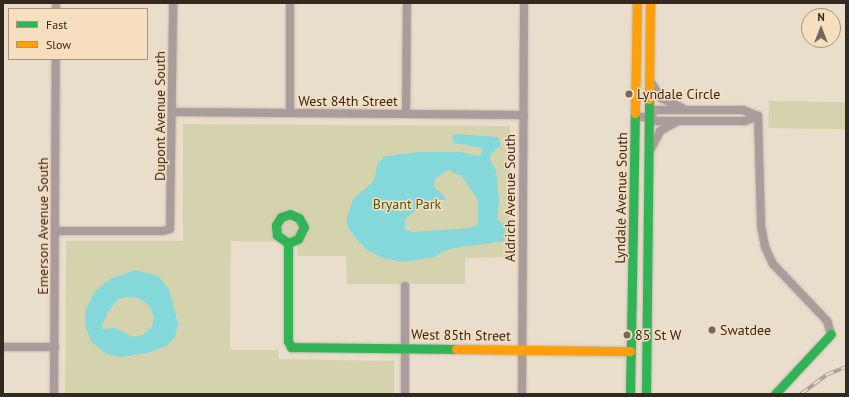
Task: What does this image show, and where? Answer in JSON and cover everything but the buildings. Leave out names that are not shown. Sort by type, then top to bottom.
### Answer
[{"type":"main road","name":"Lyndale Avenue South","points":[[630,394],[637,3]]},
{"type":"main road","name":"Lyndale Avenue South","points":[[646,394],[650,3]]},
{"type":"main road","name":"West 85th Street","points":[[288,243],[288,341],[291,347],[630,351]]},
{"type":"main road","points":[[775,394],[831,334]]},
{"type":"street","name":"Dupont Avenue South","points":[[56,231],[163,231],[170,229],[173,112],[173,3]]},
{"type":"street","points":[[290,3],[290,113]]},
{"type":"street","points":[[406,114],[407,3]]},
{"type":"street","name":"Aldrich Avenue South","points":[[522,394],[524,3]]},
{"type":"street","name":"Emerson Avenue South","points":[[54,394],[56,60]]},
{"type":"street","points":[[649,79],[652,88],[661,98],[686,110]]},
{"type":"street","points":[[649,117],[656,110],[743,110],[758,116]]},
{"type":"street","name":"West 84th Street","points":[[173,112],[524,115]]},
{"type":"street","points":[[636,117],[649,117],[656,121],[745,121],[758,116]]},
{"type":"street","points":[[758,116],[761,226],[765,247],[773,264],[827,321],[831,334]]},
{"type":"street","points":[[648,157],[660,131],[680,121]]},
{"type":"street","points":[[405,286],[405,394]]},
{"type":"street","points":[[3,347],[55,347]]},
{"type":"green space","points":[[769,101],[846,102],[846,129],[769,128]]},
{"type":"green space","name":"Bryant Park","points":[[183,124],[510,126],[510,257],[465,258],[465,284],[347,284],[346,256],[298,256],[297,242],[231,241],[230,350],[278,350],[279,359],[394,361],[394,394],[65,394],[66,241],[183,241]]},
{"type":"water","points":[[456,134],[498,137],[501,145],[491,154],[490,160],[496,170],[499,202],[497,220],[505,224],[504,241],[449,249],[434,257],[404,262],[382,258],[367,250],[353,235],[347,225],[347,217],[353,199],[374,181],[377,164],[385,156],[419,152],[460,152],[478,156],[482,153],[482,148],[454,143],[452,136]],"holes":[[[448,170],[462,176],[478,200],[478,224],[471,228],[412,232],[405,229],[405,219],[425,203],[447,199],[434,187],[435,179]]]},
{"type":"water","points":[[136,270],[158,276],[169,289],[178,324],[175,337],[166,346],[151,352],[123,357],[106,354],[91,341],[86,328],[85,311],[95,291],[112,278]],"holes":[[[125,297],[139,298],[150,307],[154,317],[152,326],[143,335],[133,337],[115,328],[103,329],[102,325],[108,312],[116,301]]]},
{"type":"railway","points":[[801,394],[826,375],[846,367]]},
{"type":"traffic: fast","points":[[646,394],[649,99]]},
{"type":"traffic: fast","points":[[630,394],[635,113]]},
{"type":"traffic: fast","points":[[288,243],[277,235],[276,225],[281,217],[290,214],[299,218],[304,227],[298,239],[288,243],[288,341],[291,347],[456,349]]},
{"type":"traffic: fast","points":[[775,394],[831,334]]},
{"type":"traffic: slow","points":[[635,113],[637,3]]},
{"type":"traffic: slow","points":[[649,99],[650,3]]},
{"type":"traffic: slow","points":[[456,349],[630,351]]},
{"type":"place","name":"Lyndale Circle","points":[[629,94]]},
{"type":"place","name":"Swatdee","points":[[712,330]]},
{"type":"place","name":"85 St W","points":[[627,335]]}]
